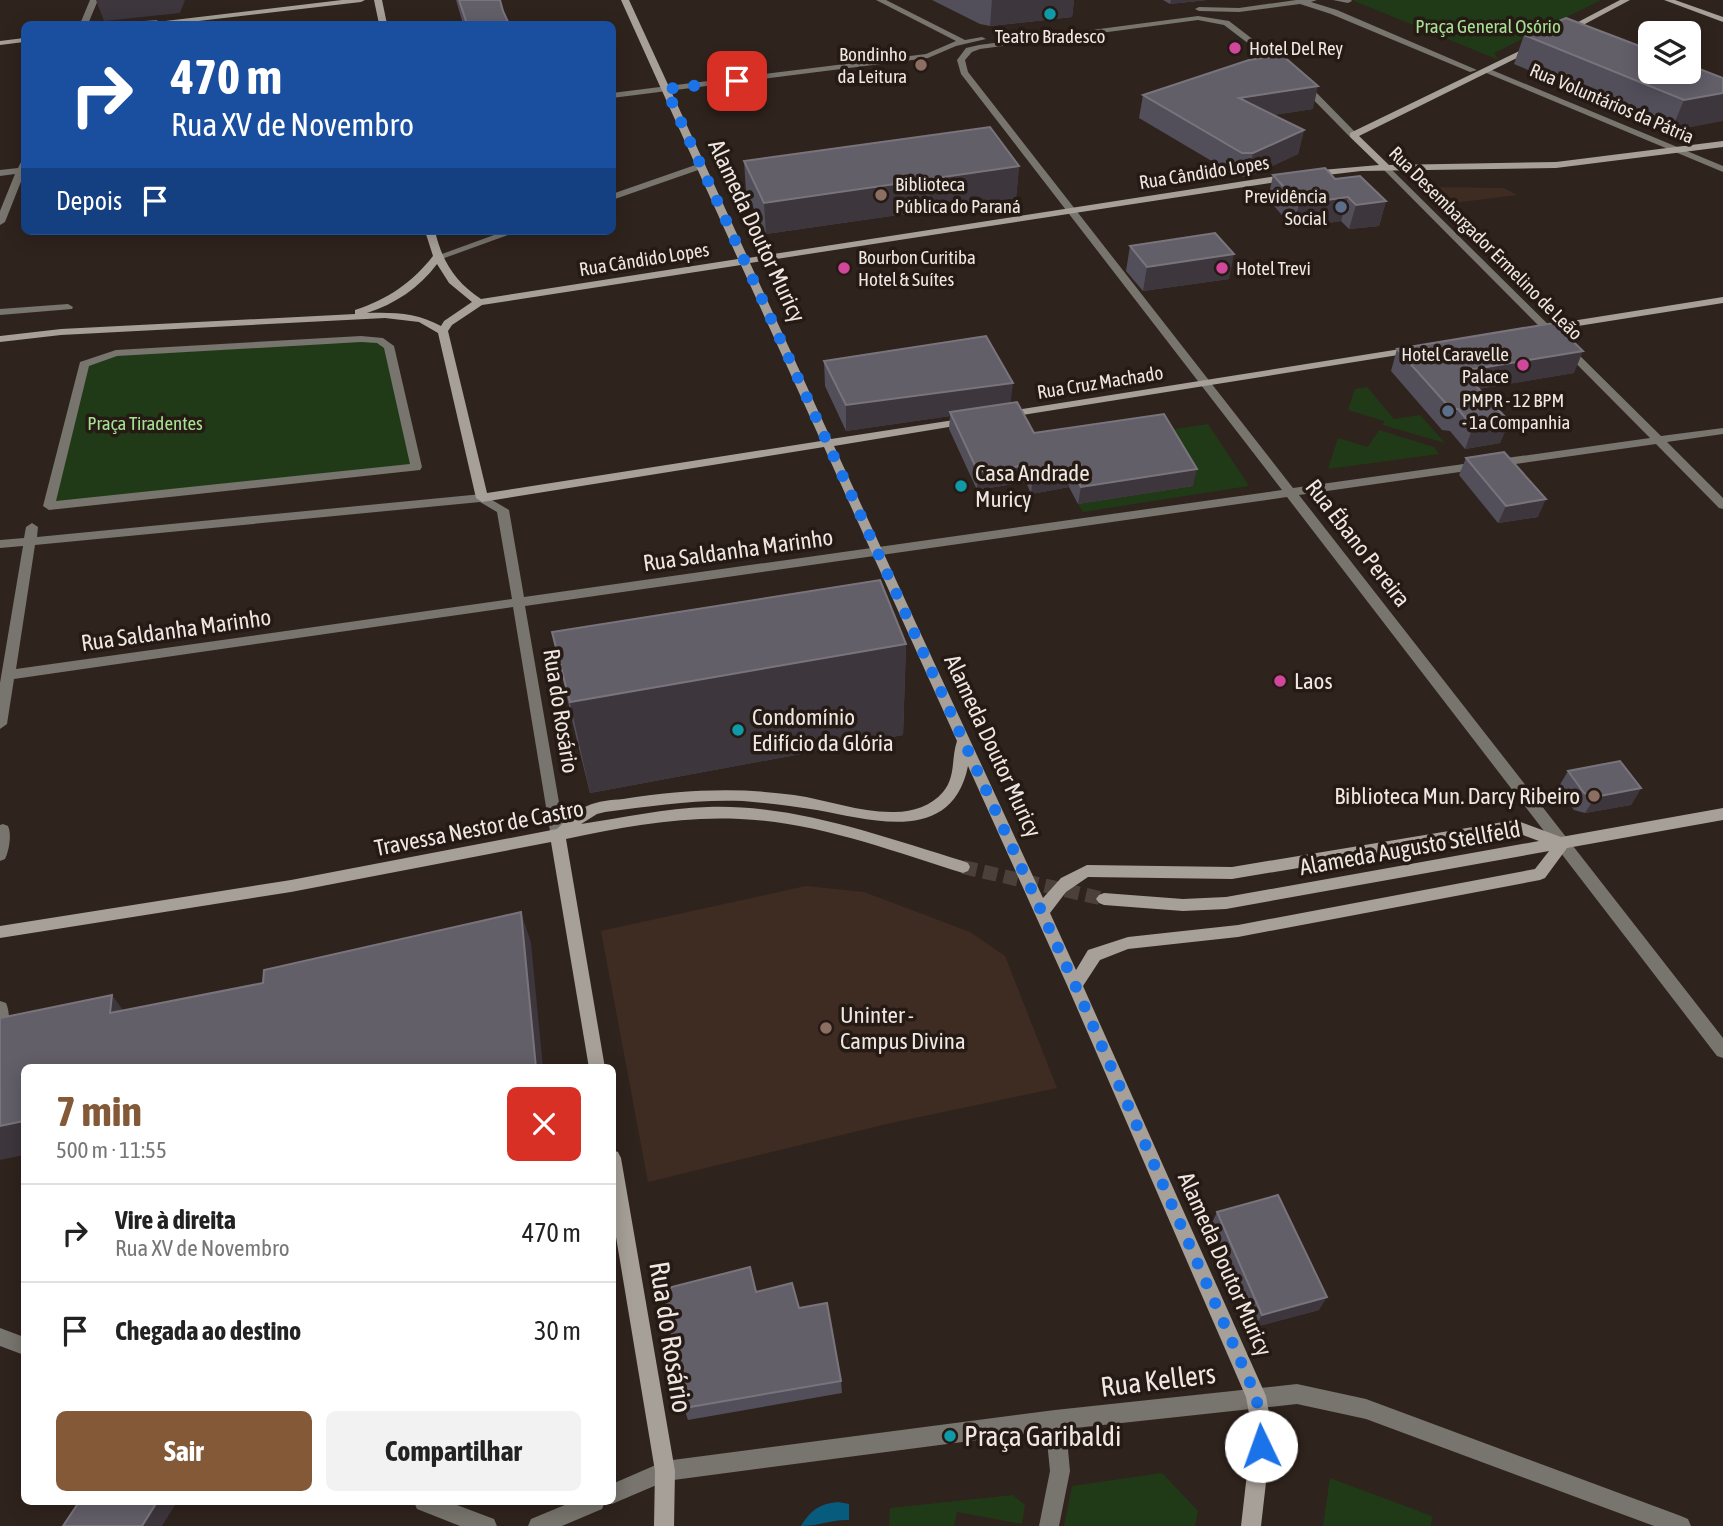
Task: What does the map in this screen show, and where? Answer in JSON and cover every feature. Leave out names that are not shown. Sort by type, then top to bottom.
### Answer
[{"type":"street","points":[[85,21],[94,0]]},
{"type":"street","points":[[182,21],[361,0]]},
{"type":"street","points":[[378,0],[382,21]]},
{"type":"street","name":"Alameda Doutor Muricy","points":[[625,0],[1075,985],[1256,1396],[1262,1430],[1251,1526]]},
{"type":"street","points":[[880,0],[963,42]]},
{"type":"street","points":[[616,95],[928,56],[963,42],[1196,9],[1239,10],[1313,0]]},
{"type":"street","points":[[1337,0],[1348,1]]},
{"type":"street","points":[[1559,33],[1626,0]]},
{"type":"street","points":[[1668,0],[1723,20]]},
{"type":"street","points":[[1300,2],[1334,12],[1473,70]]},
{"type":"street","name":"Rua Ébano Pereira","points":[[1213,19],[1185,19],[979,47],[969,50],[961,60],[964,72],[1723,1051]]},
{"type":"street","name":"Rua Desembargador Ermelino de Leão","points":[[1213,19],[1236,29],[1276,59],[1723,505]]},
{"type":"street","points":[[1353,135],[1548,39]]},
{"type":"street","points":[[0,43],[21,40]]},
{"type":"street","name":"Rua Voluntários da Pátria","points":[[1487,70],[1723,169]]},
{"type":"street","name":"Rua Cândido Lopes","points":[[443,331],[448,323],[479,302],[1336,170],[1556,165],[1723,144]]},
{"type":"street","points":[[616,196],[701,166]]},
{"type":"street","points":[[0,173],[21,169]]},
{"type":"street","points":[[0,222],[21,175]]},
{"type":"street","points":[[431,235],[436,258],[452,282],[479,302]]},
{"type":"street","points":[[339,318],[367,310],[401,293],[426,273],[436,258],[502,235]]},
{"type":"street","points":[[1533,330],[1723,300]]},
{"type":"street","points":[[0,312],[68,307]]},
{"type":"street","points":[[0,339],[61,332],[339,318],[413,317],[443,331],[482,498]]},
{"type":"street","points":[[379,340],[389,346],[416,467],[49,506],[84,364],[116,353],[379,340]]},
{"type":"street","name":"Rua Cruz Machado","points":[[991,417],[1423,348]]},
{"type":"street","points":[[0,544],[482,498],[978,419]]},
{"type":"street","name":"Rua Saldanha Marinho","points":[[8,675],[1723,431]]},
{"type":"street","name":"Rua do Rosário","points":[[482,498],[503,510],[596,1064]]},
{"type":"street","points":[[0,724],[32,527]]},
{"type":"street","points":[[558,836],[589,811],[658,797],[699,794],[793,800],[897,817],[919,814],[938,804],[955,788],[963,769],[961,736]]},
{"type":"street","name":"Travessa Nestor de Castro","points":[[0,932],[309,883],[666,817],[742,813],[849,834],[963,867]]},
{"type":"street","name":"Alameda Augusto Stellfeld","points":[[1104,898],[1183,905],[1226,903],[1723,814]]},
{"type":"street","points":[[1042,913],[1060,886],[1070,877],[1087,871],[1231,873],[1515,826],[1563,844],[1540,874],[1238,932],[1128,943],[1094,955],[1075,985]]},
{"type":"street","points":[[0,831],[4,830],[0,855]]},
{"type":"street","points":[[0,1008],[0,1030]]},
{"type":"street","name":"Rua do Rosário","points":[[616,1182],[665,1471],[664,1526]]},
{"type":"street","points":[[0,1337],[21,1345]]},
{"type":"street","name":"Rua Kellers","points":[[616,1492],[665,1471],[1055,1420],[1256,1396],[1297,1394],[1366,1409],[1681,1526]]},
{"type":"street","points":[[1049,1526],[1060,1471],[1055,1420]]},
{"type":"street","points":[[433,1505],[487,1526]]},
{"type":"street","points":[[538,1526],[588,1505]]},
{"type":"shaded area","points":[[1437,187],[1504,188],[1517,195],[1446,204],[1432,190]]},
{"type":"shaded area","name":"Uninter - Campus Divina","points":[[806,886],[864,892],[970,932],[1005,956],[1057,1088],[891,1123],[648,1182],[601,931]]},
{"type":"green space","name":"Praça General Osório","points":[[1352,0],[1601,0],[1494,53],[1499,60]]},
{"type":"green space","name":"Praça Tiradentes","points":[[379,340],[389,346],[416,467],[49,506],[84,364],[116,353]]},
{"type":"green space","points":[[1367,387],[1394,419],[1420,415],[1445,443],[1383,425],[1384,421],[1348,410],[1355,389]]},
{"type":"green space","points":[[1208,424],[1249,486],[1083,512],[1078,504],[1192,486],[1161,431]]},
{"type":"green space","points":[[1379,430],[1434,447],[1439,454],[1328,469],[1338,438],[1368,447]]},
{"type":"green space","points":[[1162,1473],[1198,1511],[1195,1526],[1064,1526],[1072,1486]]},
{"type":"green space","points":[[1330,1478],[1432,1516],[1431,1526],[1323,1526]]},
{"type":"green space","points":[[1013,1495],[1025,1505],[1022,1524],[957,1512],[954,1526],[889,1526],[890,1508]]},
{"type":"water","points":[[838,1502],[849,1504],[849,1520],[801,1526],[816,1509]]},
{"type":"building","points":[[459,0],[500,0],[508,21],[466,21]]},
{"type":"building","points":[[1566,18],[1638,45],[1638,81],[1524,35]]},
{"type":"building","points":[[1282,55],[1318,86],[1239,98],[1304,130],[1253,153],[1242,153],[1143,95],[1249,60]]},
{"type":"building","points":[[1701,70],[1723,78],[1723,93],[1684,100],[1645,84],[1701,84]]},
{"type":"building","points":[[990,127],[1019,166],[764,203],[744,161]]},
{"type":"building","points":[[1325,168],[1335,179],[1360,176],[1386,201],[1356,205],[1348,197],[1299,204],[1273,175]]},
{"type":"building","points":[[1215,233],[1234,254],[1147,267],[1130,246]]},
{"type":"building","points":[[1554,323],[1583,351],[1462,371],[1509,421],[1473,427],[1458,409],[1450,408],[1397,349]]},
{"type":"building","points":[[986,336],[1013,383],[846,405],[824,361]]},
{"type":"building","points":[[1017,402],[1034,433],[1164,414],[1197,469],[1081,487],[1071,470],[1033,477],[1028,465],[978,472],[950,412]]},
{"type":"building","points":[[1504,452],[1546,499],[1506,506],[1466,458]]},
{"type":"building","points":[[880,580],[906,644],[570,702],[552,632]]},
{"type":"building","points":[[1620,761],[1641,788],[1595,797],[1584,793],[1568,771]]},
{"type":"building","points":[[521,912],[536,1064],[21,1064],[21,1122],[0,1126],[0,1018],[112,995],[110,1013],[263,983],[264,970]]},
{"type":"building","points":[[1278,1195],[1327,1297],[1262,1315],[1217,1212]]},
{"type":"building","points":[[750,1267],[756,1292],[792,1283],[799,1308],[827,1303],[841,1381],[684,1408],[664,1289]]},
{"type":"building","points":[[77,1505],[155,1505],[142,1526],[63,1526]]},
{"type":"tunnel","points":[[963,867],[1104,899]]},
{"type":"place","name":"Teatro Bradesco","points":[[1050,14]]},
{"type":"place","name":"Hotel Del Rey","points":[[1235,48]]},
{"type":"place","name":"Bondinho da Leitura","points":[[921,65]]},
{"type":"place","name":"Biblioteca Pública do Paraná","points":[[881,195]]},
{"type":"place","name":"Previdência Social","points":[[1341,207]]},
{"type":"place","name":"Bourbon Curitiba Hotel & Suítes","points":[[844,268]]},
{"type":"place","name":"Hotel Trevi","points":[[1222,268]]},
{"type":"place","name":"Hotel Caravelle Palace","points":[[1523,365]]},
{"type":"place","name":"PMPR - 12 BPM - 1a Companhia","points":[[1448,411]]},
{"type":"place","name":"Casa Andrade Muricy","points":[[961,486]]},
{"type":"place","name":"Laos","points":[[1280,681]]},
{"type":"place","name":"Condomínio Edifício da Glória","points":[[738,730]]},
{"type":"place","name":"Biblioteca Mun. Darcy Ribeiro","points":[[1594,796]]},
{"type":"place","name":"Uninter - Campus Divina","points":[[826,1028]]},
{"type":"place","name":"Praça Garibaldi","points":[[950,1436]]},
{"type":"route","points":[[737,81],[666,89],[1075,985],[1256,1396],[1262,1430],[1261,1446]]}]
